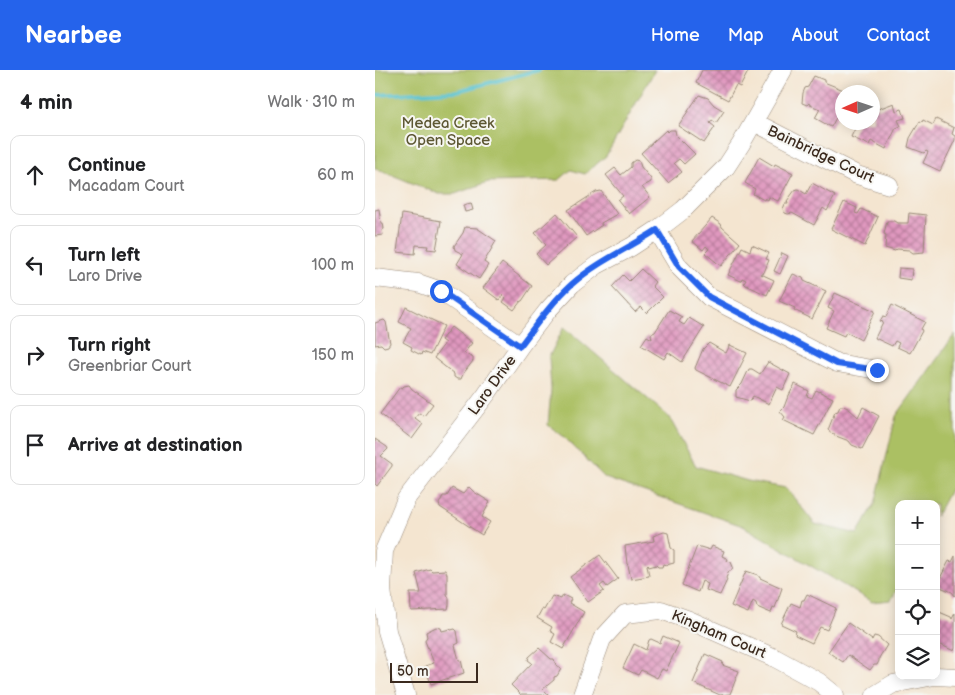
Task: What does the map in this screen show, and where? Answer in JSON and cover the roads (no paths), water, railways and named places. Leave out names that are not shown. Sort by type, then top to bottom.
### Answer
[{"type":"street","name":"Laro Drive","points":[[406,695],[387,631],[381,589],[379,550],[406,499],[487,394],[520,346],[571,284],[597,265],[631,247],[657,230],[683,210],[726,166],[754,122],[783,70]]},
{"type":"street","name":"Bainbridge Court","points":[[754,122],[857,175],[889,185]]},
{"type":"street","points":[[657,230],[679,267],[709,297],[837,364],[877,370]]},
{"type":"street","points":[[375,278],[418,283],[441,291],[520,346]]},
{"type":"street","name":"Kingham Court","points":[[582,695],[602,640],[625,614],[661,610],[689,620],[775,658],[819,682],[835,695]]},
{"type":"street","points":[[940,676],[955,677]]},
{"type":"street","points":[[875,695],[893,684],[914,680]]},
{"type":"waterway","points":[[375,95],[457,91],[539,70]]},
{"type":"park label","name":"Medea Creek Open Space","points":[[448,132]]}]
